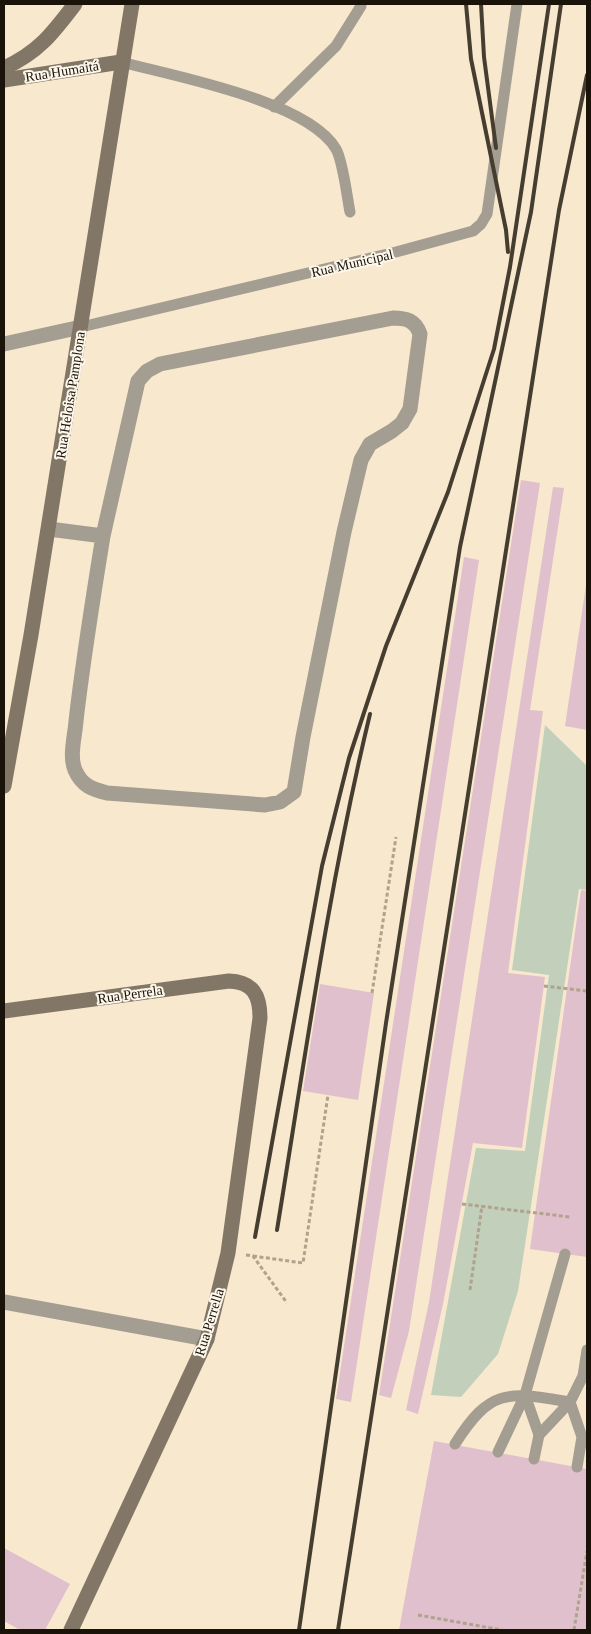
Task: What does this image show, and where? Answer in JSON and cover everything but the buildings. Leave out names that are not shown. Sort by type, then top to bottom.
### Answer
[{"type":"street","points":[[4,68],[16,63],[44,43],[75,4]]},
{"type":"street","name":"Rua Heloisa Pamplona","points":[[4,786],[49,529],[121,62],[132,4]]},
{"type":"street","name":"Rua Humaitá","points":[[4,80],[121,62]]},
{"type":"street","points":[[393,318],[409,320],[416,324],[420,334],[410,409],[402,422],[392,431],[370,444],[361,460],[344,532],[303,737],[294,792],[280,802],[265,805],[107,793],[91,789],[81,782],[74,768],[73,753],[79,697],[103,536],[138,381],[147,371],[160,364],[393,318]]},
{"type":"street","name":"Rua Municipal","points":[[4,344],[81,327]]},
{"type":"street","points":[[49,529],[103,536]]},
{"type":"street","name":"Rua Perrela","points":[[4,1010],[229,981],[238,981],[254,989]]},
{"type":"street","name":"Rua Perrella","points":[[71,1630],[208,1339],[228,1253],[260,1018],[258,996],[254,989]]},
{"type":"street","points":[[4,1302],[208,1339]]},
{"type":"lane","name":"Rua Municipal","points":[[81,327],[396,252],[473,231],[481,224],[487,214],[517,5]]},
{"type":"lane","points":[[274,106],[336,46],[361,6]]},
{"type":"lane","points":[[121,62],[214,86],[274,106],[288,111],[323,131],[337,150],[350,212]]},
{"type":"lane","points":[[498,1452],[525,1395],[565,1254]]},
{"type":"lane","points":[[539,1435],[570,1402],[583,1376],[587,1350]]},
{"type":"lane","points":[[525,1395],[539,1435],[534,1459]]},
{"type":"lane","points":[[455,1444],[475,1414],[496,1398],[525,1395],[570,1402]]},
{"type":"lane","points":[[570,1402],[582,1436],[578,1467]]},
{"type":"path","points":[[372,993],[396,837]]},
{"type":"path","points":[[544,986],[587,991]]},
{"type":"path","points":[[228,1253],[303,1264],[328,1095]]},
{"type":"path","points":[[462,1204],[570,1217]]},
{"type":"path","points":[[470,1290],[482,1206]]},
{"type":"path","points":[[253,1256],[287,1303]]},
{"type":"path","points":[[574,1630],[587,1551]]},
{"type":"path","points":[[418,1615],[502,1630]]},
{"type":"green space","points":[[545,725],[587,766],[587,890],[579,889],[518,1291],[498,1354],[461,1397],[431,1395],[476,1148],[525,1151],[549,975],[512,970]]},
{"type":"railway","points":[[466,4],[471,59],[506,230],[508,252]]},
{"type":"railway","points":[[481,4],[484,57],[496,148]]},
{"type":"railway","points":[[255,1237],[322,866],[349,758],[386,646],[448,492],[494,349],[510,267],[549,4]]},
{"type":"railway","points":[[299,1630],[386,1023],[460,547],[531,212],[561,4]]},
{"type":"railway","points":[[338,1630],[559,210],[587,75]]},
{"type":"railway","points":[[277,1230],[330,907],[355,778],[370,714]]}]
